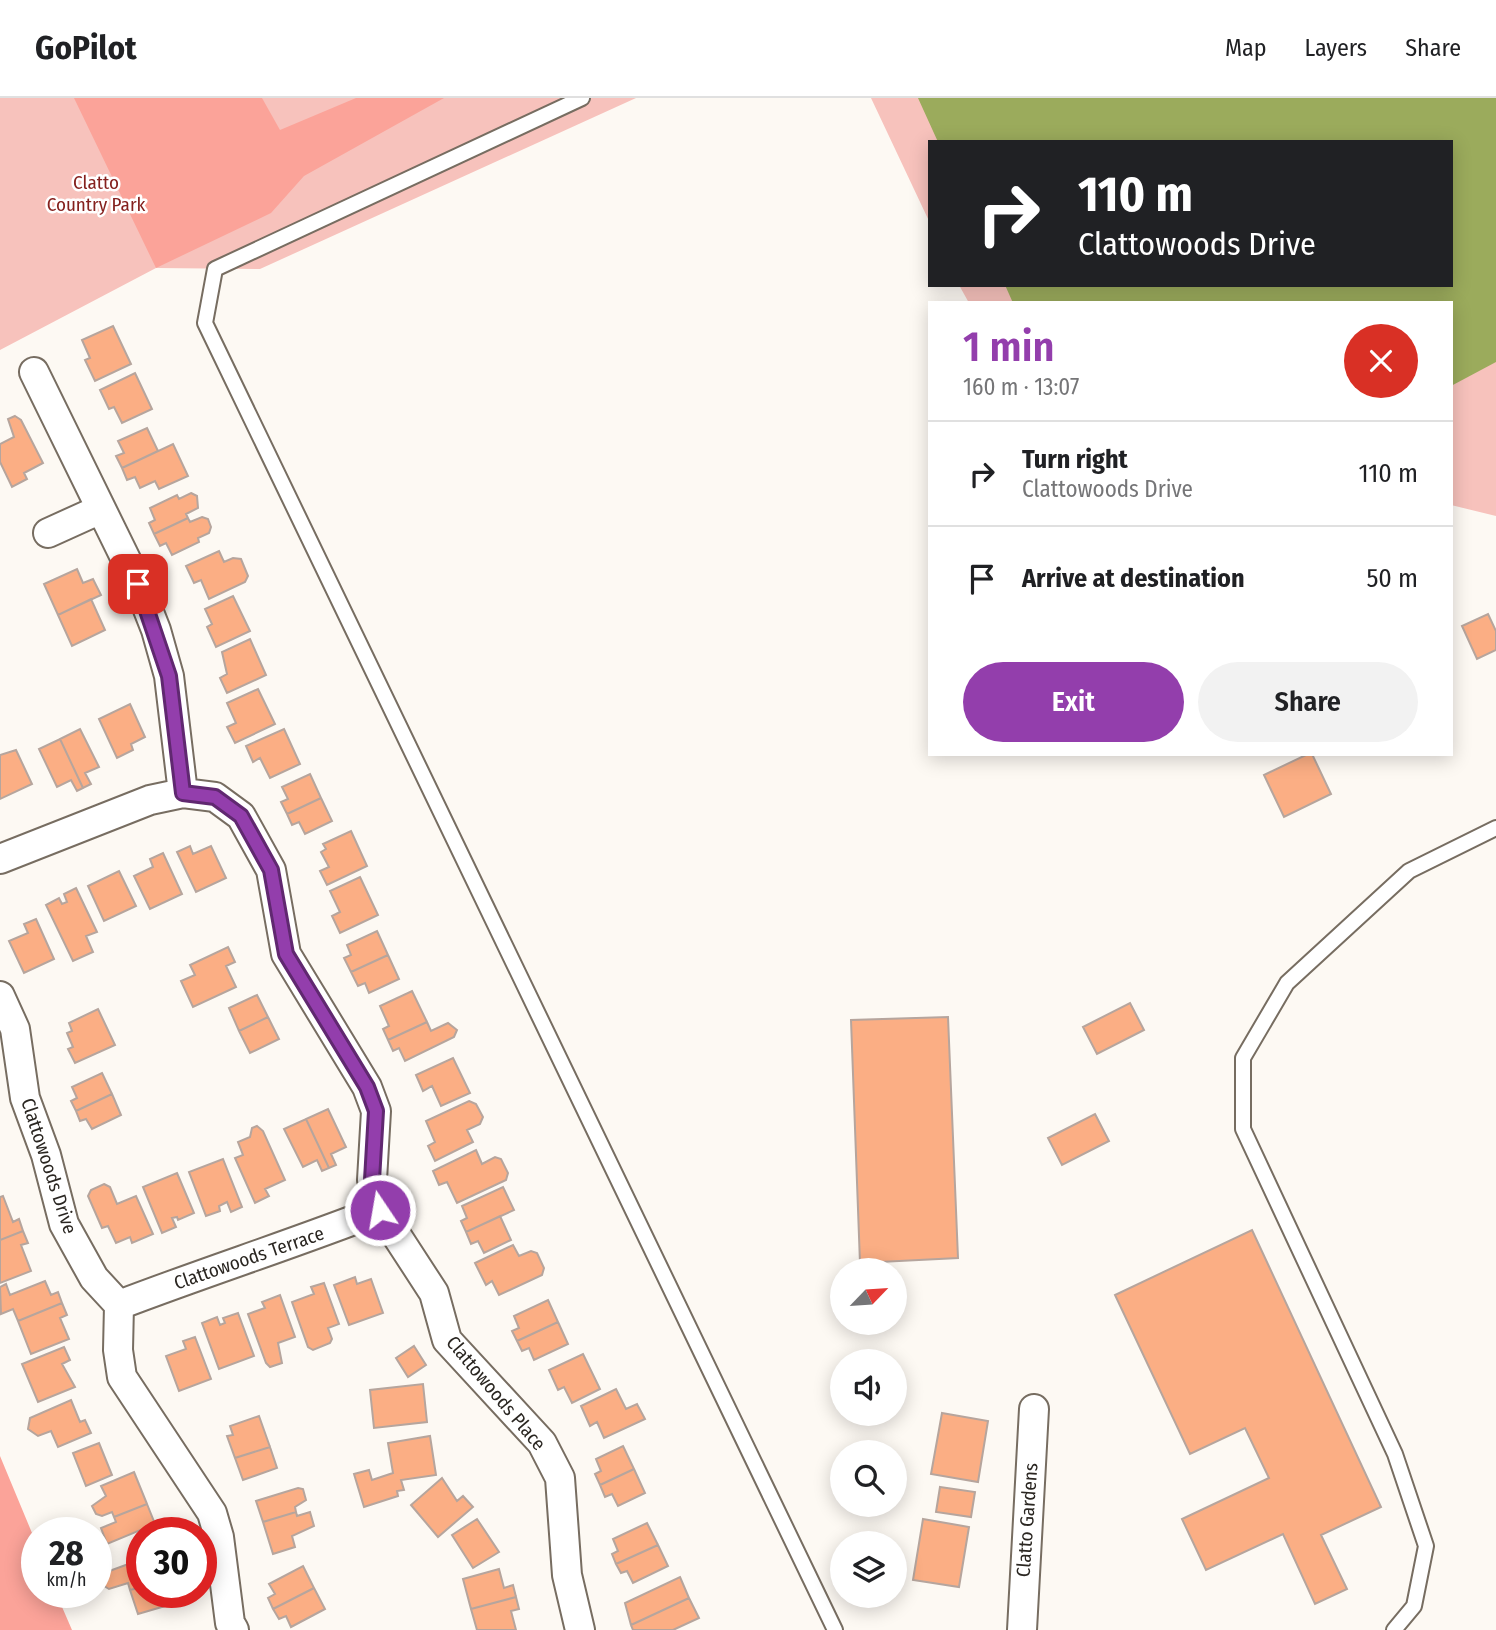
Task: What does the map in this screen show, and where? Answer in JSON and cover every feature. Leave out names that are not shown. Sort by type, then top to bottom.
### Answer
[{"type":"street","points":[[34,372],[138,584],[156,630],[169,676],[183,793]]},
{"type":"street","points":[[48,533],[101,509]]},
{"type":"street","points":[[0,859],[150,800],[183,793],[215,797],[241,816],[271,870],[286,954],[367,1087],[376,1111],[372,1180],[380,1210]]},
{"type":"street","name":"Clattowoods Drive","points":[[0,996],[15,1029],[25,1098],[46,1155],[64,1223],[94,1278],[119,1305]]},
{"type":"street","name":"Clattowoods Terrace","points":[[119,1305],[207,1271],[270,1253],[380,1210]]},
{"type":"street","name":"Clattowoods Place","points":[[380,1210],[434,1293],[447,1340],[542,1443],[560,1478],[567,1575],[580,1630]]},
{"type":"street","points":[[119,1305],[118,1350],[121,1377],[212,1513],[219,1537],[230,1623],[234,1630]]},
{"type":"street","name":"Clatto Gardens","points":[[1022,1630],[1034,1409]]},
{"type":"lane","points":[[582,98],[215,269],[205,323],[835,1630]]},
{"type":"lane","points":[[1394,1630],[1414,1606],[1426,1546],[1395,1454],[1243,1129],[1243,1058],[1287,982],[1409,871],[1496,828]]},
{"type":"green space","name":"Clatto Country Park","points":[[0,98],[636,98],[260,269],[156,268],[0,350]]},
{"type":"green space","points":[[871,98],[1496,98],[1496,516],[1453,505],[1453,301],[968,301],[960,287],[1453,287],[1453,140],[928,140],[928,219]]},
{"type":"shaded area","points":[[74,98],[262,98],[280,130],[356,98],[444,98],[304,176],[271,213],[156,268]]},
{"type":"shaded area","points":[[918,98],[1496,98],[1496,362],[1453,385],[1453,301],[1012,301],[1006,287],[1453,287],[1453,140],[937,140]]},
{"type":"shaded area","points":[[0,1456],[25,1517],[21,1517],[21,1608],[62,1608],[72,1630],[0,1630]]},
{"type":"building","points":[[113,326],[131,364],[95,381],[85,360],[90,358],[82,340]]},
{"type":"building","points":[[135,373],[152,409],[122,423],[114,407],[109,409],[100,390]]},
{"type":"building","points":[[15,416],[21,420],[43,463],[24,473],[27,479],[12,487],[0,462],[0,444],[14,437],[8,419]]},
{"type":"building","points":[[147,428],[158,451],[122,468],[116,456],[124,453],[118,441]]},
{"type":"building","points":[[173,444],[188,476],[159,489],[155,481],[140,488],[135,477],[127,480],[122,468]]},
{"type":"building","points":[[191,493],[197,496],[198,508],[186,514],[188,518],[154,534],[149,523],[155,520],[150,508],[177,495],[179,499]]},
{"type":"building","points":[[202,517],[208,519],[211,527],[209,533],[198,538],[199,542],[172,555],[166,543],[160,546],[154,534],[188,518],[190,522]]},
{"type":"building","points":[[219,551],[224,562],[233,558],[241,559],[248,576],[245,582],[209,599],[201,580],[194,583],[186,566]]},
{"type":"building","points":[[77,569],[83,583],[93,579],[101,595],[58,615],[44,584]]},
{"type":"building","points":[[233,596],[250,631],[216,647],[207,627],[212,624],[205,609]]},
{"type":"building","points":[[91,599],[105,630],[72,646],[58,615]]},
{"type":"building","points":[[1488,614],[1496,631],[1496,650],[1477,659],[1462,626]]},
{"type":"building","points":[[250,639],[266,675],[227,693],[220,678],[227,674],[222,652]]},
{"type":"building","points":[[258,689],[275,724],[235,743],[227,727],[236,723],[227,703]]},
{"type":"building","points":[[130,704],[145,737],[131,744],[133,750],[117,758],[99,719]]},
{"type":"building","points":[[80,729],[99,767],[85,773],[91,784],[83,788],[60,739]]},
{"type":"building","points":[[284,729],[300,764],[270,778],[260,758],[253,762],[246,746]]},
{"type":"building","points":[[60,739],[83,788],[77,791],[71,780],[57,787],[39,749]]},
{"type":"building","points":[[16,750],[32,784],[0,799],[0,755]]},
{"type":"building","points":[[1304,756],[1313,756],[1331,794],[1284,817],[1264,775]]},
{"type":"building","points":[[310,774],[321,798],[287,814],[281,802],[288,799],[282,787]]},
{"type":"building","points":[[321,798],[332,821],[305,834],[299,822],[292,825],[287,814]]},
{"type":"building","points":[[351,831],[367,866],[327,885],[320,871],[329,867],[321,852],[326,849],[323,844]]},
{"type":"building","points":[[190,846],[193,854],[211,846],[226,878],[196,892],[177,852]]},
{"type":"building","points":[[163,853],[182,894],[150,909],[134,876],[153,867],[150,859]]},
{"type":"building","points":[[119,871],[136,906],[104,921],[88,886]]},
{"type":"building","points":[[360,877],[378,915],[340,933],[332,916],[340,912],[330,891]]},
{"type":"building","points":[[76,888],[97,932],[86,936],[93,952],[73,961],[46,905],[59,898],[62,904],[67,902],[64,894]]},
{"type":"building","points":[[36,919],[54,959],[24,973],[9,941],[28,933],[24,924]]},
{"type":"building","points":[[377,931],[388,955],[351,972],[344,958],[351,955],[347,945]]},
{"type":"building","points":[[228,947],[235,962],[226,966],[236,987],[193,1007],[181,981],[195,975],[190,965]]},
{"type":"building","points":[[388,955],[399,979],[369,993],[365,983],[358,986],[351,972]]},
{"type":"building","points":[[412,991],[427,1022],[388,1040],[383,1029],[389,1026],[380,1006]]},
{"type":"building","points":[[257,995],[268,1017],[239,1031],[229,1008]]},
{"type":"building","points":[[1130,1003],[1144,1030],[1097,1054],[1083,1027]]},
{"type":"building","points":[[98,1009],[115,1045],[75,1063],[68,1049],[73,1047],[67,1033],[72,1031],[69,1023]]},
{"type":"building","points":[[268,1017],[279,1039],[250,1053],[239,1031]]},
{"type":"building","points":[[948,1017],[958,1258],[907,1261],[907,1258],[860,1258],[851,1020]]},
{"type":"building","points":[[427,1022],[431,1031],[448,1023],[457,1030],[454,1037],[405,1061],[399,1048],[393,1051],[388,1040]]},
{"type":"building","points":[[453,1058],[470,1093],[441,1106],[432,1086],[423,1091],[416,1075]]},
{"type":"building","points":[[102,1073],[112,1094],[76,1111],[71,1101],[77,1098],[72,1087]]},
{"type":"building","points":[[112,1094],[121,1115],[92,1129],[86,1119],[80,1121],[76,1111]]},
{"type":"building","points":[[469,1101],[476,1104],[483,1117],[480,1124],[467,1130],[473,1142],[435,1161],[428,1146],[435,1142],[426,1121]]},
{"type":"building","points":[[328,1109],[346,1147],[331,1154],[336,1165],[329,1168],[306,1119]]},
{"type":"building","points":[[1095,1114],[1109,1141],[1062,1165],[1048,1138]]},
{"type":"building","points":[[306,1119],[329,1168],[322,1171],[317,1160],[303,1167],[284,1129]]},
{"type":"building","points":[[257,1126],[263,1131],[285,1180],[265,1189],[269,1196],[255,1203],[235,1158],[243,1155],[238,1142],[250,1137],[252,1128]]},
{"type":"building","points":[[476,1150],[482,1164],[495,1157],[501,1159],[508,1173],[506,1180],[457,1203],[447,1182],[439,1185],[433,1171]]},
{"type":"building","points":[[223,1159],[242,1207],[231,1212],[227,1202],[219,1206],[220,1211],[206,1216],[189,1172]]},
{"type":"building","points":[[177,1173],[194,1213],[178,1220],[177,1217],[172,1218],[176,1227],[162,1233],[143,1187]]},
{"type":"building","points":[[104,1184],[110,1187],[117,1204],[136,1196],[153,1234],[132,1243],[130,1237],[116,1243],[108,1226],[102,1228],[88,1196],[91,1190]]},
{"type":"building","points":[[503,1187],[514,1210],[466,1232],[461,1221],[467,1218],[462,1206]]},
{"type":"building","points":[[3,1196],[13,1222],[19,1219],[23,1231],[0,1240],[0,1197]]},
{"type":"building","points":[[500,1216],[511,1240],[484,1253],[478,1241],[471,1244],[466,1232]]},
{"type":"building","points":[[1252,1230],[1381,1507],[1321,1535],[1347,1589],[1315,1604],[1283,1534],[1206,1570],[1182,1519],[1269,1478],[1245,1428],[1190,1454],[1115,1295]]},
{"type":"building","points":[[23,1231],[28,1243],[21,1245],[31,1271],[0,1283],[0,1240]]},
{"type":"building","points":[[513,1245],[519,1256],[531,1251],[537,1253],[544,1268],[542,1275],[499,1295],[492,1281],[486,1285],[475,1263]]},
{"type":"building","points":[[355,1277],[357,1284],[371,1279],[383,1313],[349,1325],[334,1285]]},
{"type":"building","points":[[45,1281],[51,1295],[58,1292],[62,1303],[18,1321],[13,1309],[1,1314],[0,1287],[6,1284],[10,1295]]},
{"type":"building","points":[[324,1283],[339,1324],[328,1328],[332,1339],[330,1343],[313,1350],[308,1347],[292,1302],[314,1294],[311,1287]]},
{"type":"building","points":[[280,1295],[295,1337],[278,1343],[282,1363],[270,1367],[266,1363],[248,1314],[265,1308],[262,1302]]},
{"type":"building","points":[[548,1300],[558,1322],[517,1341],[512,1331],[519,1328],[514,1316]]},
{"type":"building","points":[[62,1303],[67,1315],[60,1318],[69,1339],[31,1354],[18,1321]]},
{"type":"building","points":[[238,1313],[254,1356],[219,1369],[202,1323],[217,1317],[220,1325],[225,1323],[223,1318]]},
{"type":"building","points":[[558,1322],[568,1344],[534,1360],[529,1348],[522,1351],[517,1341]]},
{"type":"building","points":[[195,1337],[211,1379],[179,1391],[166,1356],[186,1349],[183,1341]]},
{"type":"building","points":[[414,1346],[426,1365],[408,1377],[396,1358]]},
{"type":"building","points":[[64,1347],[70,1360],[62,1364],[75,1387],[38,1402],[22,1364]]},
{"type":"building","points":[[583,1354],[600,1389],[572,1403],[564,1387],[558,1390],[549,1370]]},
{"type":"building","points":[[423,1384],[427,1422],[374,1428],[370,1390]]},
{"type":"building","points":[[616,1389],[626,1409],[637,1404],[645,1419],[604,1438],[597,1422],[590,1426],[581,1406]]},
{"type":"building","points":[[71,1400],[80,1422],[85,1420],[91,1433],[58,1447],[51,1431],[38,1436],[28,1429],[30,1418]]},
{"type":"building","points":[[942,1413],[988,1421],[978,1482],[931,1474]]},
{"type":"building","points":[[259,1416],[270,1447],[235,1458],[227,1436],[233,1435],[230,1426]]},
{"type":"building","points":[[430,1436],[436,1475],[401,1480],[404,1490],[397,1491],[398,1496],[364,1507],[354,1474],[369,1470],[372,1480],[393,1473],[388,1443]]},
{"type":"building","points":[[99,1443],[112,1475],[86,1486],[73,1453]]},
{"type":"building","points":[[623,1446],[634,1469],[600,1485],[595,1474],[601,1471],[596,1459]]},
{"type":"building","points":[[270,1447],[277,1468],[243,1480],[235,1458]]},
{"type":"building","points":[[634,1469],[645,1493],[618,1506],[612,1494],[605,1497],[600,1485]]},
{"type":"building","points":[[134,1472],[147,1504],[114,1517],[112,1512],[102,1516],[96,1514],[92,1506],[106,1496],[101,1486]]},
{"type":"building","points":[[442,1478],[457,1501],[463,1496],[473,1507],[438,1537],[411,1505]]},
{"type":"building","points":[[940,1487],[975,1492],[971,1517],[936,1512]]},
{"type":"building","points":[[298,1488],[303,1489],[306,1500],[295,1507],[296,1512],[263,1522],[256,1501]]},
{"type":"building","points":[[147,1504],[152,1517],[126,1517],[126,1536],[112,1542],[112,1524],[116,1522],[114,1517]]},
{"type":"building","points":[[296,1512],[297,1516],[310,1512],[314,1526],[292,1536],[295,1547],[273,1554],[263,1522]]},
{"type":"building","points":[[477,1519],[499,1552],[473,1568],[452,1535]]},
{"type":"building","points":[[923,1519],[969,1527],[959,1587],[913,1580]]},
{"type":"building","points":[[647,1523],[658,1545],[616,1564],[612,1554],[618,1551],[613,1539]]},
{"type":"building","points":[[658,1545],[668,1566],[633,1583],[627,1571],[621,1573],[616,1564]]},
{"type":"building","points":[[126,1565],[126,1584],[112,1588],[112,1570]]},
{"type":"building","points":[[303,1566],[314,1588],[273,1609],[268,1598],[275,1594],[269,1584]]},
{"type":"building","points":[[499,1569],[504,1588],[513,1585],[516,1597],[471,1609],[463,1579]]},
{"type":"building","points":[[680,1577],[689,1598],[631,1625],[625,1603]]},
{"type":"building","points":[[314,1588],[325,1609],[291,1627],[286,1616],[279,1619],[273,1609]]},
{"type":"building","points":[[516,1597],[519,1609],[511,1611],[516,1630],[477,1630],[471,1609]]},
{"type":"building","points":[[689,1598],[699,1618],[673,1630],[633,1630],[631,1625]]},
{"type":"building","points":[[136,1608],[158,1608],[138,1614]]},
{"type":"route","points":[[138,584],[156,630],[169,676],[183,793],[215,797],[241,816],[271,870],[286,954],[367,1087],[376,1111],[372,1180],[380,1210]]}]
